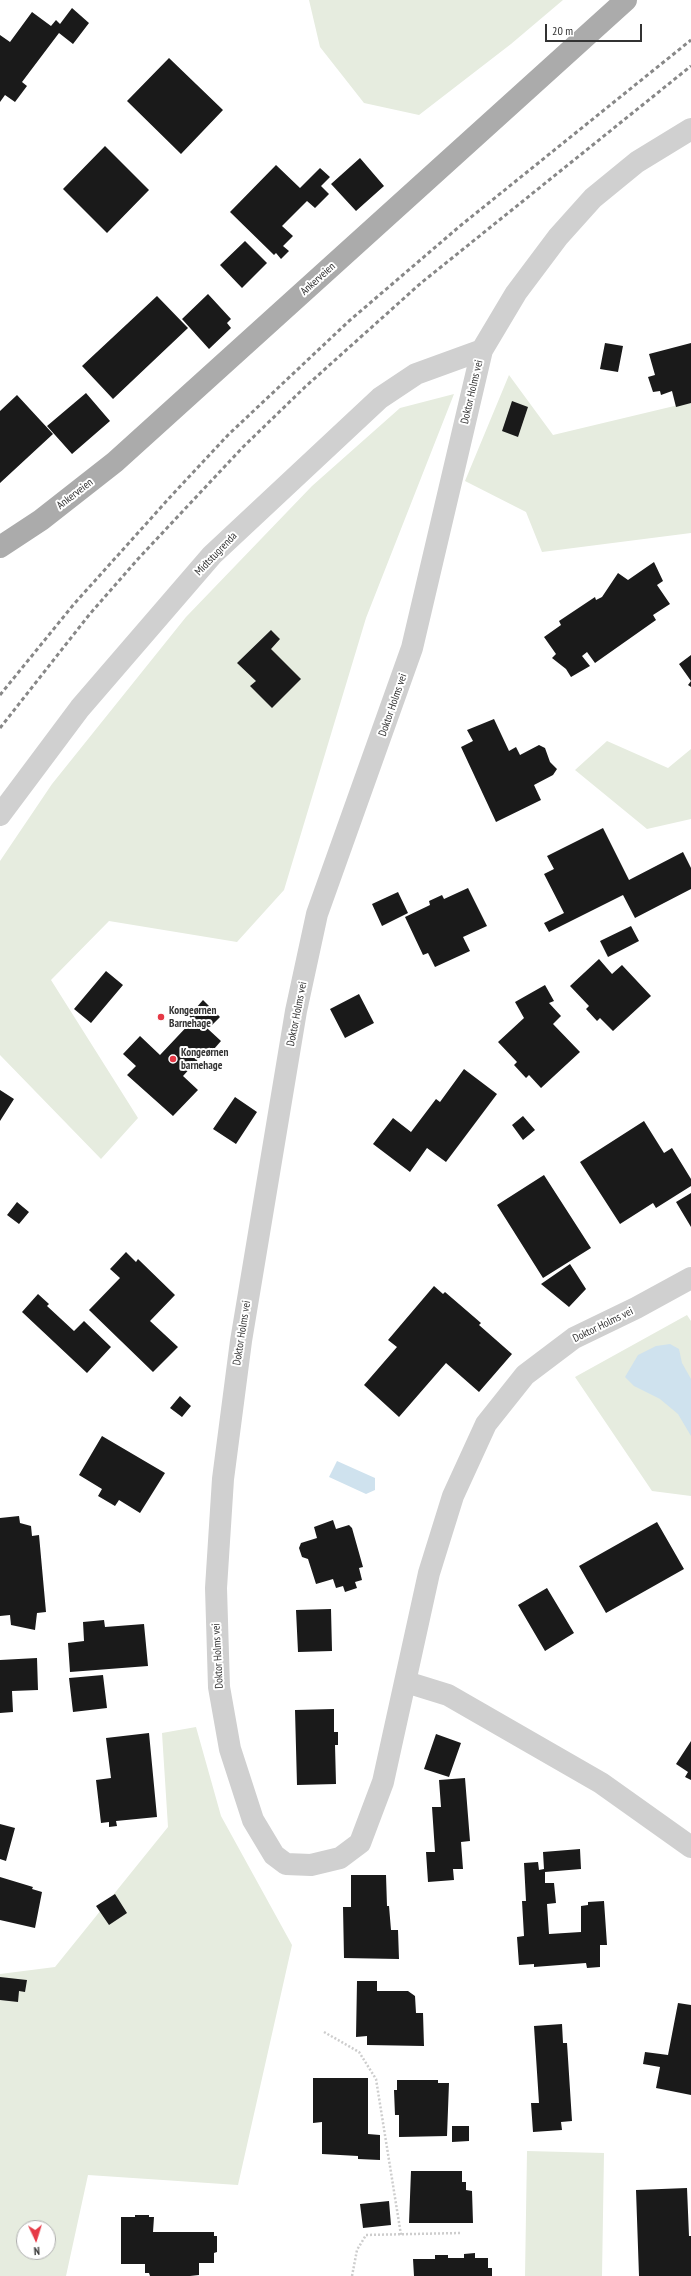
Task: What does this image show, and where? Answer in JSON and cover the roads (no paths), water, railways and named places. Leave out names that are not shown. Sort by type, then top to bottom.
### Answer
[{"type":"main road","name":"Ankerveien","points":[[0,546],[41,520],[115,462],[626,0]]},
{"type":"street","name":"Doktor Holms vei","points":[[691,129],[637,162],[593,198],[558,237],[516,293],[482,350],[412,648],[317,914],[296,1011],[258,1235],[231,1411],[218,1538],[216,1596],[219,1687],[230,1749],[237,1776],[253,1820],[274,1855],[286,1864],[311,1865],[340,1858],[360,1843],[383,1782],[431,1566],[453,1496],[486,1424],[525,1375],[574,1338],[636,1308],[691,1278]]},
{"type":"street","name":"Midtstugrenda","points":[[0,815],[80,708],[212,555],[380,398],[416,374],[482,350]]},
{"type":"street","points":[[406,1682],[448,1695],[594,1779],[691,1847]]},
{"type":"water","points":[[670,1344],[679,1349],[682,1363],[691,1379],[691,1436],[678,1414],[660,1399],[634,1386],[625,1377],[638,1355],[656,1346]]},
{"type":"water","points":[[337,1461],[375,1478],[375,1490],[366,1494],[329,1477]]},
{"type":"railway","points":[[0,695],[74,604],[228,435],[349,321],[460,226],[691,40]]},
{"type":"railway","points":[[0,728],[89,615],[137,560],[243,447],[305,387],[421,283],[691,66]]},
{"type":"place","name":"Kongeørnen Barnehage","points":[[161,1017]]},
{"type":"place","name":"Kongeørnen barnehage","points":[[173,1059]]}]
